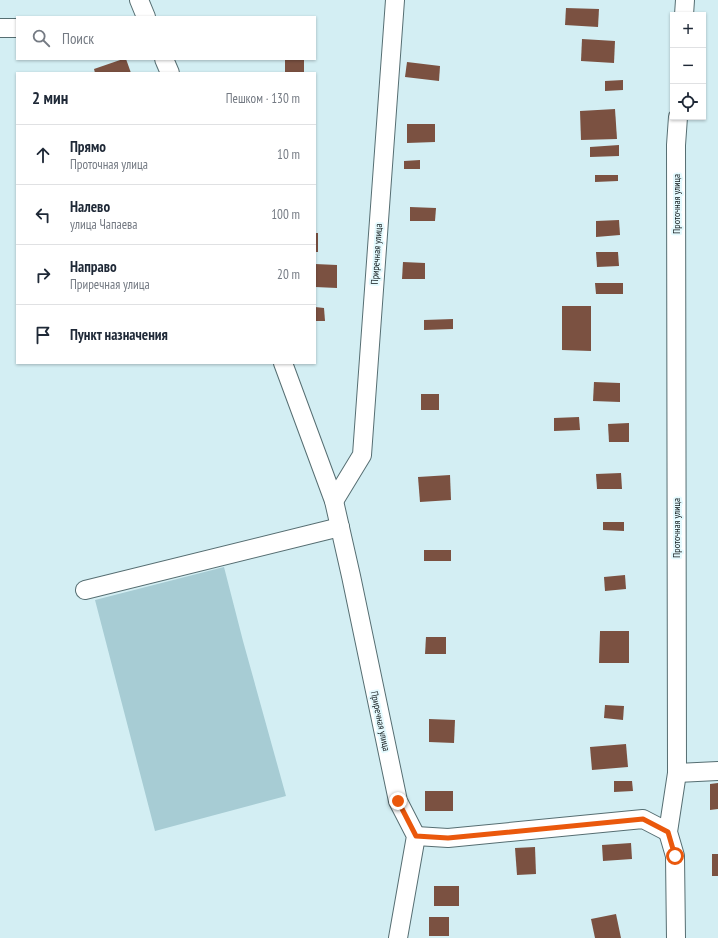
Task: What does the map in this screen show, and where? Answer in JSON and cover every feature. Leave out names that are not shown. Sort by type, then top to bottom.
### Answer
[{"type":"street","points":[[139,0],[146,16]]},
{"type":"street","name":"Приречная улица","points":[[334,501],[362,455],[394,0]]},
{"type":"street","points":[[684,0],[684,12]]},
{"type":"street","points":[[0,28],[16,28]]},
{"type":"street","points":[[164,60],[170,72]]},
{"type":"street","name":"Проточная улица","points":[[676,938],[675,856],[668,832],[677,774],[676,144],[678,120]]},
{"type":"street","name":"Приречная улица","points":[[283,364],[334,501],[398,801],[416,836]]},
{"type":"street","points":[[85,590],[340,527]]},
{"type":"street","points":[[677,774],[718,771]]},
{"type":"street","points":[[398,938],[416,836],[448,838],[643,819],[668,832]]},
{"type":"shaded area","points":[[224,567],[286,796],[155,831],[95,600]]},
{"type":"building","points":[[566,8],[599,9],[598,27],[565,25]]},
{"type":"building","points":[[582,39],[615,41],[614,63],[581,61]]},
{"type":"building","points":[[120,60],[126,60],[131,72],[95,72],[94,69]]},
{"type":"building","points":[[285,60],[304,60],[304,72],[285,72]]},
{"type":"building","points":[[407,62],[440,66],[439,81],[405,77]]},
{"type":"building","points":[[623,80],[623,90],[605,91],[605,81]]},
{"type":"building","points":[[615,109],[617,139],[581,140],[580,111]]},
{"type":"building","points":[[407,124],[435,124],[435,142],[407,143]]},
{"type":"building","points":[[619,145],[619,156],[590,157],[590,147]]},
{"type":"building","points":[[420,160],[420,169],[404,169],[404,161]]},
{"type":"building","points":[[595,175],[618,175],[618,181],[595,182]]},
{"type":"building","points":[[410,207],[436,208],[435,221],[410,221]]},
{"type":"building","points":[[619,220],[620,235],[596,237],[596,221]]},
{"type":"building","points":[[316,233],[318,233],[318,252],[316,252]]},
{"type":"building","points":[[596,252],[618,252],[619,266],[597,267]]},
{"type":"building","points":[[403,262],[425,263],[425,279],[402,279]]},
{"type":"building","points":[[316,264],[337,265],[337,288],[316,287]]},
{"type":"building","points":[[595,283],[623,283],[623,294],[596,294]]},
{"type":"building","points":[[562,306],[591,306],[591,351],[562,350]]},
{"type":"building","points":[[316,307],[324,308],[325,321],[316,321]]},
{"type":"building","points":[[453,319],[453,329],[424,330],[424,320]]},
{"type":"building","points":[[594,382],[620,383],[620,402],[593,401]]},
{"type":"building","points":[[421,394],[439,394],[439,410],[421,410]]},
{"type":"building","points":[[579,417],[580,430],[554,431],[554,418]]},
{"type":"building","points":[[629,423],[629,442],[609,442],[608,424]]},
{"type":"building","points":[[621,473],[622,489],[597,489],[596,474]]},
{"type":"building","points":[[450,475],[451,500],[420,502],[418,477]]},
{"type":"building","points":[[603,522],[624,522],[624,531],[603,530]]},
{"type":"building","points":[[424,550],[451,550],[451,561],[424,561]]},
{"type":"building","points":[[625,575],[626,589],[605,591],[604,577]]},
{"type":"building","points":[[600,631],[629,631],[629,663],[599,663]]},
{"type":"building","points":[[426,637],[446,637],[446,654],[425,654]]},
{"type":"building","points":[[605,705],[624,706],[623,720],[604,718]]},
{"type":"building","points":[[429,719],[455,720],[454,743],[429,742]]},
{"type":"building","points":[[626,744],[628,767],[592,770],[590,747]]},
{"type":"building","points":[[614,781],[632,781],[633,791],[614,792]]},
{"type":"building","points":[[718,783],[718,809],[710,810],[710,784]]},
{"type":"building","points":[[425,791],[453,791],[453,811],[425,811]]},
{"type":"building","points":[[631,843],[632,859],[603,861],[602,845]]},
{"type":"building","points":[[535,847],[536,874],[517,875],[515,848]]},
{"type":"building","points":[[712,854],[718,854],[718,876],[712,876]]},
{"type":"building","points":[[434,886],[459,886],[459,906],[434,906]]},
{"type":"building","points":[[616,914],[621,938],[595,938],[591,919]]},
{"type":"building","points":[[429,917],[449,917],[449,936],[429,936]]},
{"type":"route","points":[[398,801],[416,836],[448,838],[643,819],[668,832],[675,856]]}]
